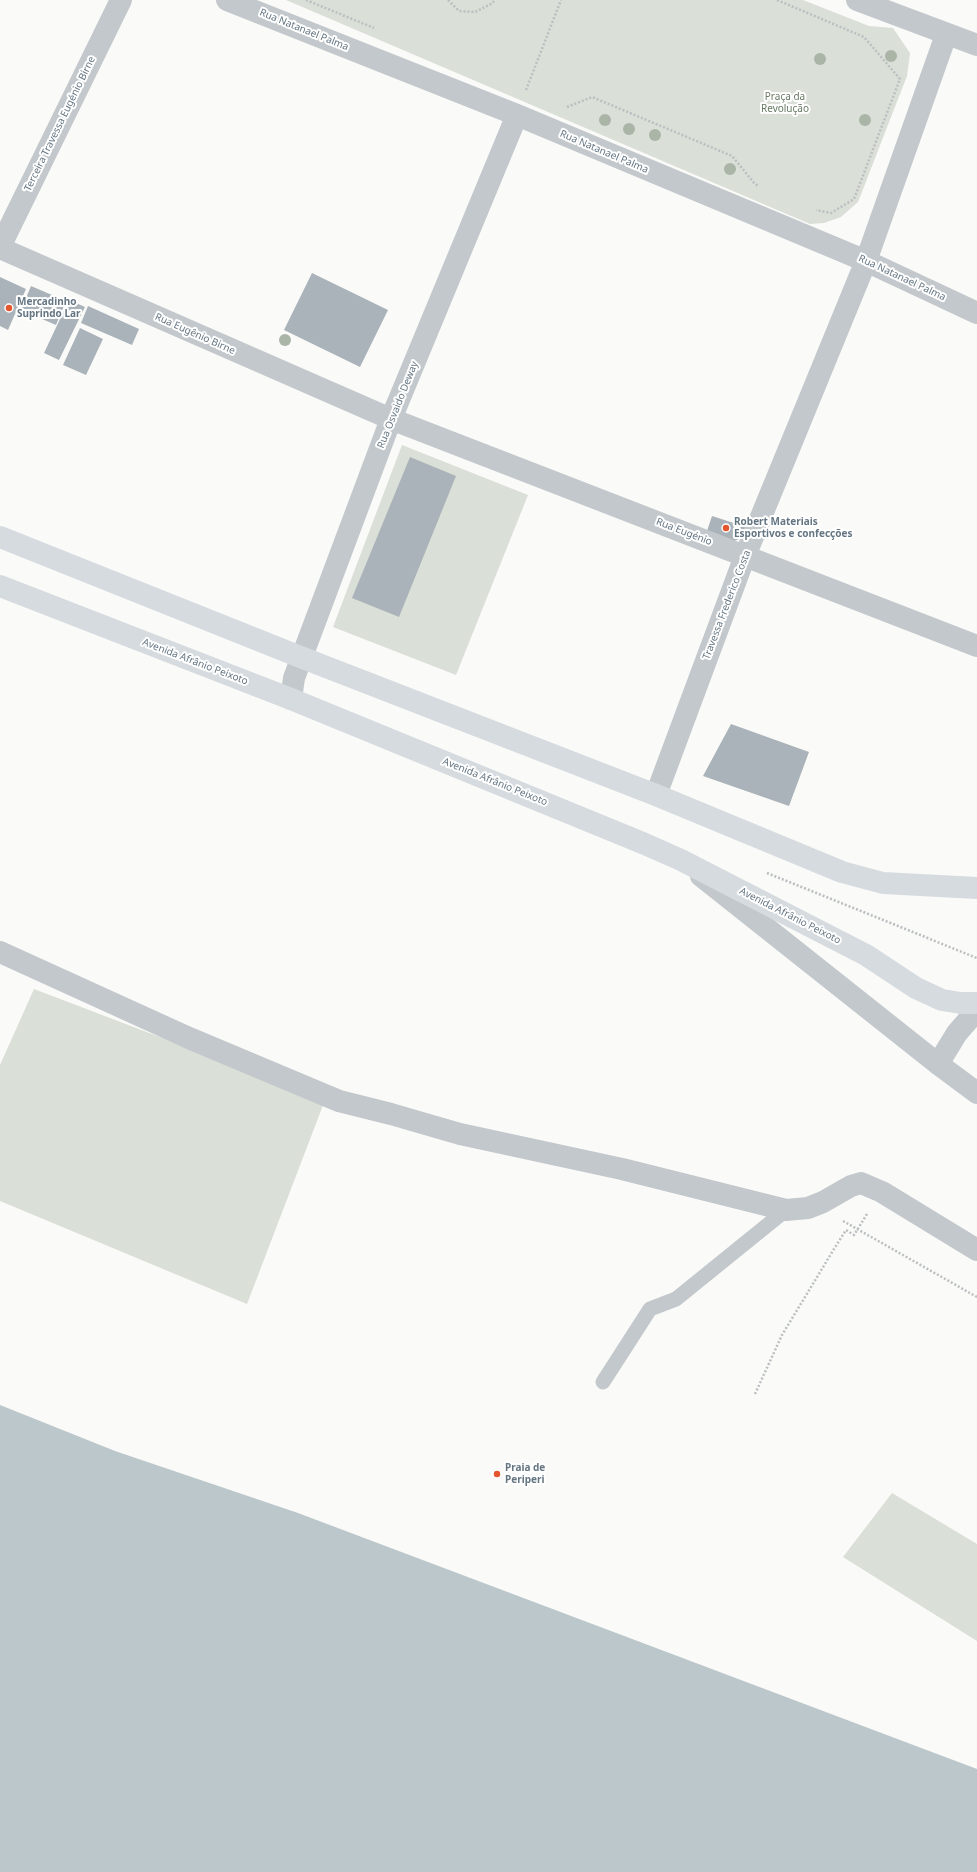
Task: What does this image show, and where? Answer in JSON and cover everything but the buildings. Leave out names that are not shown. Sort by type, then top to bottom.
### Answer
[{"type":"main road","points":[[0,537],[303,658],[656,795],[842,872],[883,883],[977,888]]},
{"type":"main road","name":"Avenida Afrânio Peixoto","points":[[0,586],[291,698],[681,860],[866,955],[916,988],[942,1000],[961,1003],[977,1003]]},
{"type":"street","name":"Terceira Travessa Eugénio Birne","points":[[0,248],[121,0]]},
{"type":"street","name":"Rua Natanael Palma","points":[[228,0],[517,115],[866,261],[977,312]]},
{"type":"street","points":[[857,0],[977,45]]},
{"type":"street","points":[[866,261],[946,34]]},
{"type":"street","name":"Rua Osvaido Deway","points":[[291,698],[294,678],[303,658],[391,419],[517,115]]},
{"type":"street","name":"Rua Eugênio Birne","points":[[0,248],[391,419]]},
{"type":"street","name":"Travessa Frederico Costa","points":[[656,795],[745,556],[866,261]]},
{"type":"street","name":"Rua Eugénio","points":[[391,419],[977,646]]},
{"type":"street","points":[[681,860],[938,1064],[977,1093]]},
{"type":"street","points":[[0,952],[189,1038],[339,1101],[460,1134],[622,1169],[786,1210],[812,1206],[823,1202],[851,1186],[861,1183],[882,1192],[977,1250]]},
{"type":"street","points":[[938,1064],[957,1033],[977,1010]]},
{"type":"lane","points":[[603,1382],[650,1309],[676,1299],[786,1210]]},
{"type":"path","points":[[306,0],[379,30]]},
{"type":"path","points":[[448,0],[459,11],[475,12],[492,3],[494,0]]},
{"type":"path","points":[[526,90],[561,0]]},
{"type":"path","points":[[777,0],[864,37],[900,79],[854,199],[831,213],[810,209]]},
{"type":"path","points":[[518,87],[533,93]]},
{"type":"path","points":[[561,104],[568,107],[592,97],[732,156],[755,184],[760,187]]},
{"type":"path","points":[[755,1394],[782,1335],[834,1249],[846,1230],[854,1235],[882,1192]]},
{"type":"path","points":[[812,1206],[858,1229],[977,1297]]},
{"type":"green space","name":"Praça da Revolução","points":[[286,0],[803,0],[869,26],[893,28],[910,53],[907,76],[858,202],[841,217],[824,223],[810,224]]},
{"type":"green space","points":[[402,445],[528,495],[456,675],[333,627]]},
{"type":"green space","points":[[34,989],[325,1100],[247,1304],[0,1201],[0,1065]]},
{"type":"green space","points":[[892,1493],[977,1544],[977,1641],[843,1557]]},
{"type":"shaded area","points":[[0,1405],[115,1451],[298,1513],[977,1769],[977,1872],[0,1872]]},
{"type":"place","name":"Mercadinho Suprindo Lar","points":[[9,308]]},
{"type":"place","name":"Robert Materiais Esportivos e confecções","points":[[726,528]]},
{"type":"place","name":"Praia de Periperi","points":[[497,1474]]}]
